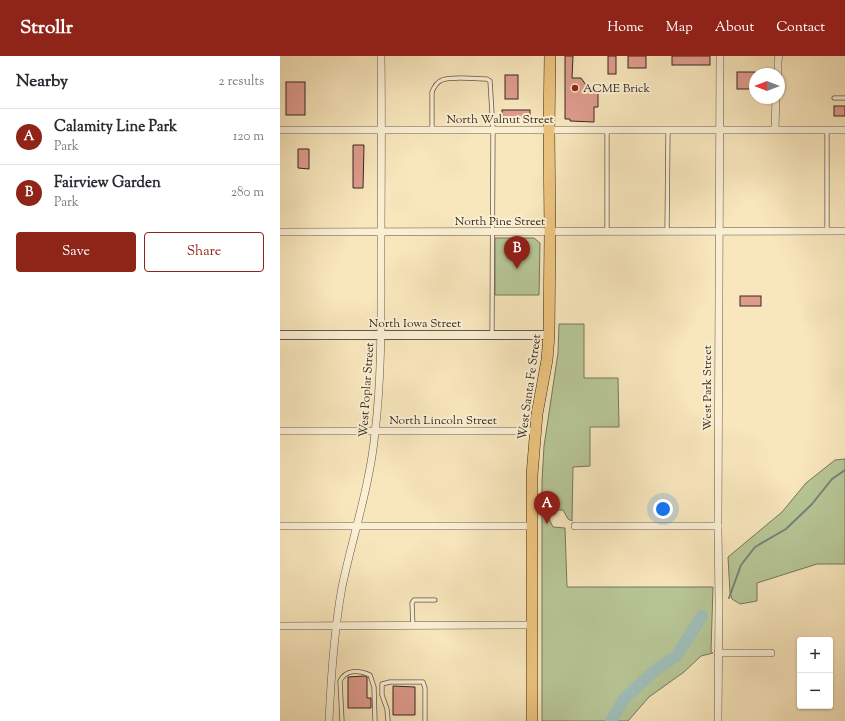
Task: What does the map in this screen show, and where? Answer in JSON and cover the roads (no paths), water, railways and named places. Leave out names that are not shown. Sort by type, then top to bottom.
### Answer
[{"type":"main road","name":"West Santa Fe Street","points":[[532,721],[532,475],[537,414],[547,360],[549,335],[550,56]]},
{"type":"street","name":"West Poplar Street","points":[[330,721],[331,681],[336,626],[342,588],[369,473],[376,431],[380,381],[382,130],[381,56]]},
{"type":"street","name":"West Park Street","points":[[718,721],[720,56]]},
{"type":"street","points":[[778,68],[779,56]]},
{"type":"street","points":[[775,129],[776,104]]},
{"type":"street","name":"North Walnut Street","points":[[280,130],[845,130]]},
{"type":"street","name":"North Pine Street","points":[[280,232],[845,231]]},
{"type":"street","name":"North Iowa Street","points":[[280,335],[549,335]]},
{"type":"street","name":"North Lincoln Street","points":[[280,431],[535,431]]},
{"type":"street","points":[[280,526],[532,526]]},
{"type":"street","points":[[575,526],[718,526]]},
{"type":"street","points":[[280,626],[532,625]]},
{"type":"street","points":[[718,653],[770,653]]},
{"type":"lane","points":[[432,130],[432,92],[438,82],[453,78],[487,79],[490,82],[494,130],[492,335]]},
{"type":"lane","points":[[834,98],[845,98]]},
{"type":"lane","points":[[607,130],[607,232]]},
{"type":"lane","points":[[667,232],[668,130]]},
{"type":"lane","points":[[827,130],[827,232]]},
{"type":"lane","points":[[413,626],[412,603],[414,600],[434,600]]},
{"type":"lane","points":[[342,721],[340,681],[342,676],[352,671],[364,672],[370,675],[374,687],[375,721]]},
{"type":"lane","points":[[331,681],[340,681]]},
{"type":"lane","points":[[388,721],[387,709],[382,695],[382,684],[390,682],[423,682],[426,688],[425,721]]},
{"type":"waterway","points":[[729,598],[741,565],[755,547],[786,529],[812,504],[832,479],[845,470]]},
{"type":"waterway","points":[[611,721],[624,699],[653,672],[677,655],[702,616]]},
{"type":"place","name":"ACME Brick","points":[[575,88]]},
{"type":"place","name":"Fairview Garden","points":[[517,269]]},
{"type":"place","name":"Calamity Line Park","points":[[547,524]]}]
